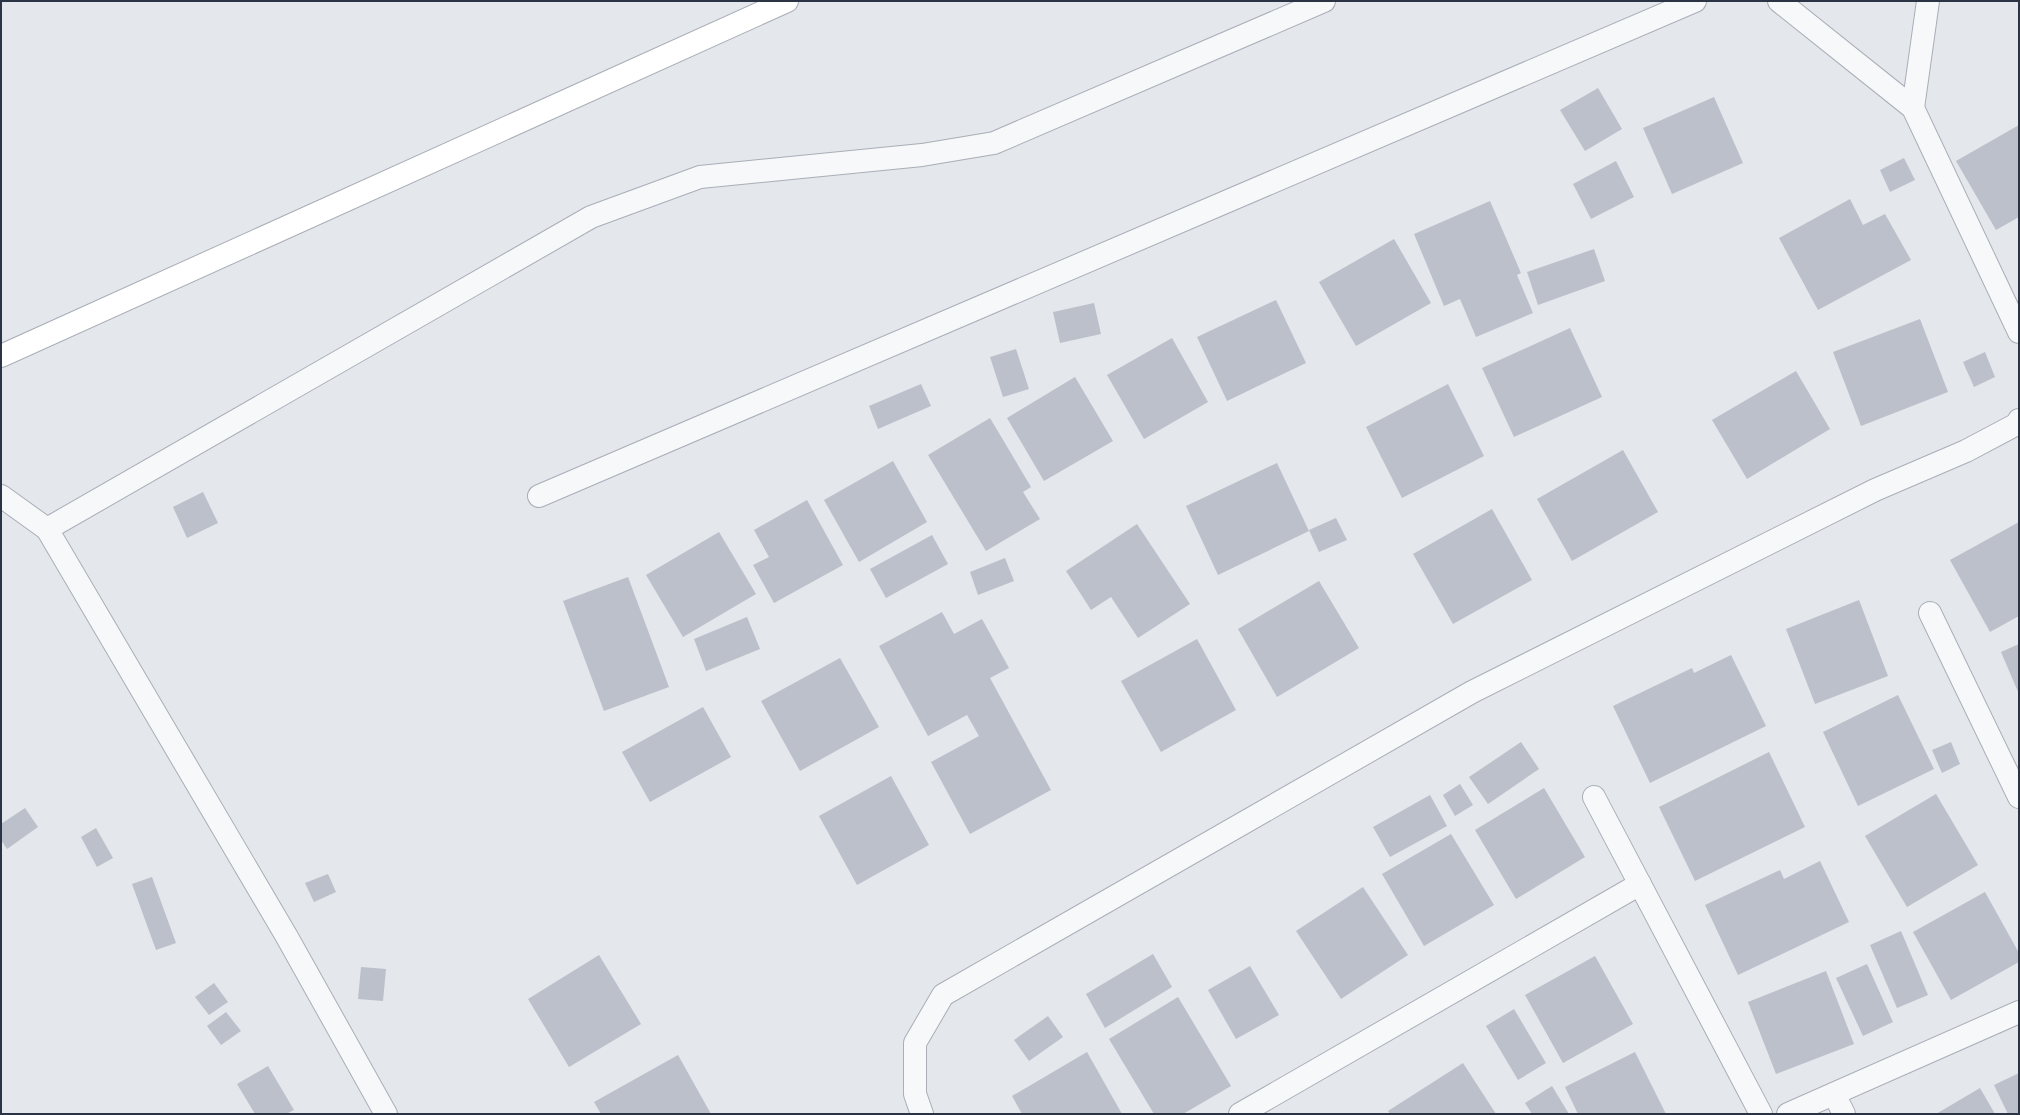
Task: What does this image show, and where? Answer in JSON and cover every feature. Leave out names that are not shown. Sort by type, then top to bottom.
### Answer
[{"type":"main road","points":[[1,356],[787,1]]},
{"type":"street","points":[[47,529],[591,217],[700,178],[922,155],[994,142],[1324,1]]},
{"type":"street","points":[[539,496],[1695,1]]},
{"type":"street","points":[[1779,1],[1912,108],[2019,332]]},
{"type":"street","points":[[1912,108],[1928,1]]},
{"type":"street","points":[[922,1114],[915,1094],[915,1042],[944,995],[1472,692],[1875,490],[1966,451],[2017,424],[2019,420]]},
{"type":"street","points":[[1,496],[47,529],[287,937],[386,1114]]},
{"type":"street","points":[[1930,613],[2019,797]]},
{"type":"street","points":[[1594,797],[1760,1114]]},
{"type":"street","points":[[1240,1114],[1640,884]]},
{"type":"street","points":[[1788,1114],[2019,1012]]},
{"type":"street","points":[[1834,1094],[1844,1114]]},
{"type":"building","points":[[1598,88],[1622,129],[1585,151],[1560,110]]},
{"type":"building","points":[[1714,97],[1743,163],[1672,194],[1643,128]]},
{"type":"building","points":[[2019,125],[2019,217],[1996,230],[1956,161]]},
{"type":"building","points":[[1904,158],[1915,180],[1890,192],[1880,170]]},
{"type":"building","points":[[1616,161],[1634,197],[1591,219],[1573,184]]},
{"type":"building","points":[[1850,199],[1863,225],[1885,214],[1911,260],[1818,310],[1779,238]]},
{"type":"building","points":[[1490,201],[1521,273],[1517,275],[1533,313],[1476,337],[1460,299],[1444,306],[1414,234]]},
{"type":"building","points":[[1394,239],[1431,303],[1356,346],[1319,282]]},
{"type":"building","points":[[1594,249],[1605,281],[1538,305],[1527,272]]},
{"type":"building","points":[[1276,300],[1306,363],[1227,401],[1197,337]]},
{"type":"building","points":[[1094,303],[1101,334],[1060,343],[1053,312]]},
{"type":"building","points":[[1920,319],[1948,392],[1861,426],[1833,352]]},
{"type":"building","points":[[1570,328],[1602,397],[1514,437],[1482,368]]},
{"type":"building","points":[[1172,338],[1208,402],[1144,439],[1107,375]]},
{"type":"building","points":[[1016,349],[1029,389],[1003,397],[990,357]]},
{"type":"building","points":[[1985,352],[1995,377],[1974,387],[1963,362]]},
{"type":"building","points":[[1796,371],[1830,429],[1747,479],[1712,420]]},
{"type":"building","points":[[1075,377],[1113,441],[1044,481],[1007,418]]},
{"type":"building","points":[[921,384],[931,406],[878,429],[869,406]]},
{"type":"building","points":[[1448,384],[1484,456],[1402,498],[1366,427]]},
{"type":"building","points":[[990,418],[1031,487],[1023,492],[1040,519],[986,551],[928,455]]},
{"type":"building","points":[[1623,450],[1658,512],[1572,561],[1537,499]]},
{"type":"building","points":[[893,461],[927,522],[859,562],[824,500]]},
{"type":"building","points":[[1277,463],[1309,531],[1218,575],[1186,506]]},
{"type":"building","points":[[203,492],[218,523],[187,538],[173,507]]},
{"type":"building","points":[[807,500],[843,565],[774,603],[753,565],[769,557],[754,530]]},
{"type":"building","points":[[1492,509],[1532,580],[1453,624],[1413,554]]},
{"type":"building","points":[[1336,518],[1347,540],[1319,552],[1309,530]]},
{"type":"building","points":[[2019,522],[2019,616],[1990,632],[1950,560]]},
{"type":"building","points":[[1137,524],[1190,604],[1138,638],[1111,597],[1091,610],[1066,571]]},
{"type":"building","points":[[719,532],[756,594],[683,637],[646,575]]},
{"type":"building","points":[[932,535],[948,564],[886,598],[870,569]]},
{"type":"building","points":[[1005,558],[1014,581],[978,595],[970,572]]},
{"type":"building","points":[[628,577],[669,687],[604,711],[563,601]]},
{"type":"building","points":[[1319,581],[1359,648],[1277,697],[1238,629]]},
{"type":"building","points":[[1859,600],[1888,676],[1815,704],[1786,629]]},
{"type":"building","points":[[942,612],[954,634],[982,619],[1009,668],[990,678],[1051,790],[970,834],[931,762],[979,736],[967,715],[928,736],[879,646]]},
{"type":"building","points":[[747,617],[760,649],[706,671],[694,639]]},
{"type":"building","points":[[1197,639],[1236,710],[1161,752],[1121,681]]},
{"type":"building","points":[[2019,644],[2019,694],[2001,652]]},
{"type":"building","points":[[1731,655],[1766,726],[1650,783],[1613,706],[1692,668],[1694,673]]},
{"type":"building","points":[[840,658],[879,727],[800,771],[761,701]]},
{"type":"building","points":[[1898,695],[1934,769],[1858,806],[1823,732]]},
{"type":"building","points":[[703,707],[731,757],[650,802],[622,752]]},
{"type":"building","points":[[1521,742],[1539,769],[1488,804],[1469,777]]},
{"type":"building","points":[[1951,742],[1960,764],[1942,773],[1932,750]]},
{"type":"building","points":[[1769,752],[1805,827],[1695,881],[1659,807]]},
{"type":"building","points":[[891,776],[929,845],[857,885],[819,816]]},
{"type":"building","points":[[1460,784],[1473,805],[1455,816],[1443,795]]},
{"type":"building","points":[[1544,788],[1585,857],[1516,899],[1475,830]]},
{"type":"building","points":[[1936,794],[1978,865],[1907,907],[1865,836]]},
{"type":"building","points":[[1430,795],[1447,826],[1390,857],[1373,827]]},
{"type":"building","points":[[25,808],[38,827],[7,849],[1,840],[1,824]]},
{"type":"building","points":[[96,828],[113,858],[97,867],[81,837]]},
{"type":"building","points":[[1451,834],[1494,905],[1424,946],[1382,874]]},
{"type":"building","points":[[1820,861],[1849,922],[1738,975],[1705,905],[1780,870],[1784,879]]},
{"type":"building","points":[[328,874],[336,892],[314,902],[305,883]]},
{"type":"building","points":[[152,877],[176,943],[156,950],[132,884]]},
{"type":"building","points":[[1363,887],[1408,955],[1341,999],[1296,931]]},
{"type":"building","points":[[1985,892],[2019,953],[2019,962],[1951,1000],[1913,932]]},
{"type":"building","points":[[1901,931],[1928,995],[1897,1008],[1870,945]]},
{"type":"building","points":[[1153,954],[1172,987],[1105,1028],[1086,994]]},
{"type":"building","points":[[599,955],[641,1024],[569,1067],[528,999]]},
{"type":"building","points":[[1595,956],[1633,1024],[1563,1063],[1525,995]]},
{"type":"building","points":[[1867,964],[1893,1022],[1863,1036],[1836,978]]},
{"type":"building","points":[[1250,966],[1279,1015],[1236,1039],[1208,990]]},
{"type":"building","points":[[361,967],[386,969],[383,1001],[358,999]]},
{"type":"building","points":[[1826,971],[1854,1044],[1776,1074],[1748,1002]]},
{"type":"building","points":[[214,983],[228,1002],[209,1015],[195,997]]},
{"type":"building","points":[[1178,997],[1231,1086],[1183,1114],[1154,1114],[1109,1039]]},
{"type":"building","points":[[1514,1009],[1546,1063],[1518,1080],[1486,1026]]},
{"type":"building","points":[[226,1012],[241,1031],[221,1045],[207,1026]]},
{"type":"building","points":[[1048,1016],[1063,1037],[1029,1061],[1014,1040]]},
{"type":"building","points":[[1087,1052],[1122,1114],[1022,1114],[1012,1096]]},
{"type":"building","points":[[1635,1052],[1666,1114],[1578,1114],[1565,1087]]},
{"type":"building","points":[[678,1055],[711,1114],[601,1114],[594,1102]]},
{"type":"building","points":[[1463,1063],[1496,1114],[1390,1114],[1388,1111]]},
{"type":"building","points":[[268,1066],[294,1110],[286,1114],[255,1114],[237,1084]]},
{"type":"building","points":[[2019,1073],[2019,1114],[2008,1114],[1994,1085]]},
{"type":"building","points":[[1552,1086],[1569,1114],[1532,1114],[1525,1103]]},
{"type":"building","points":[[1980,1088],[1995,1114],[1936,1114]]}]
